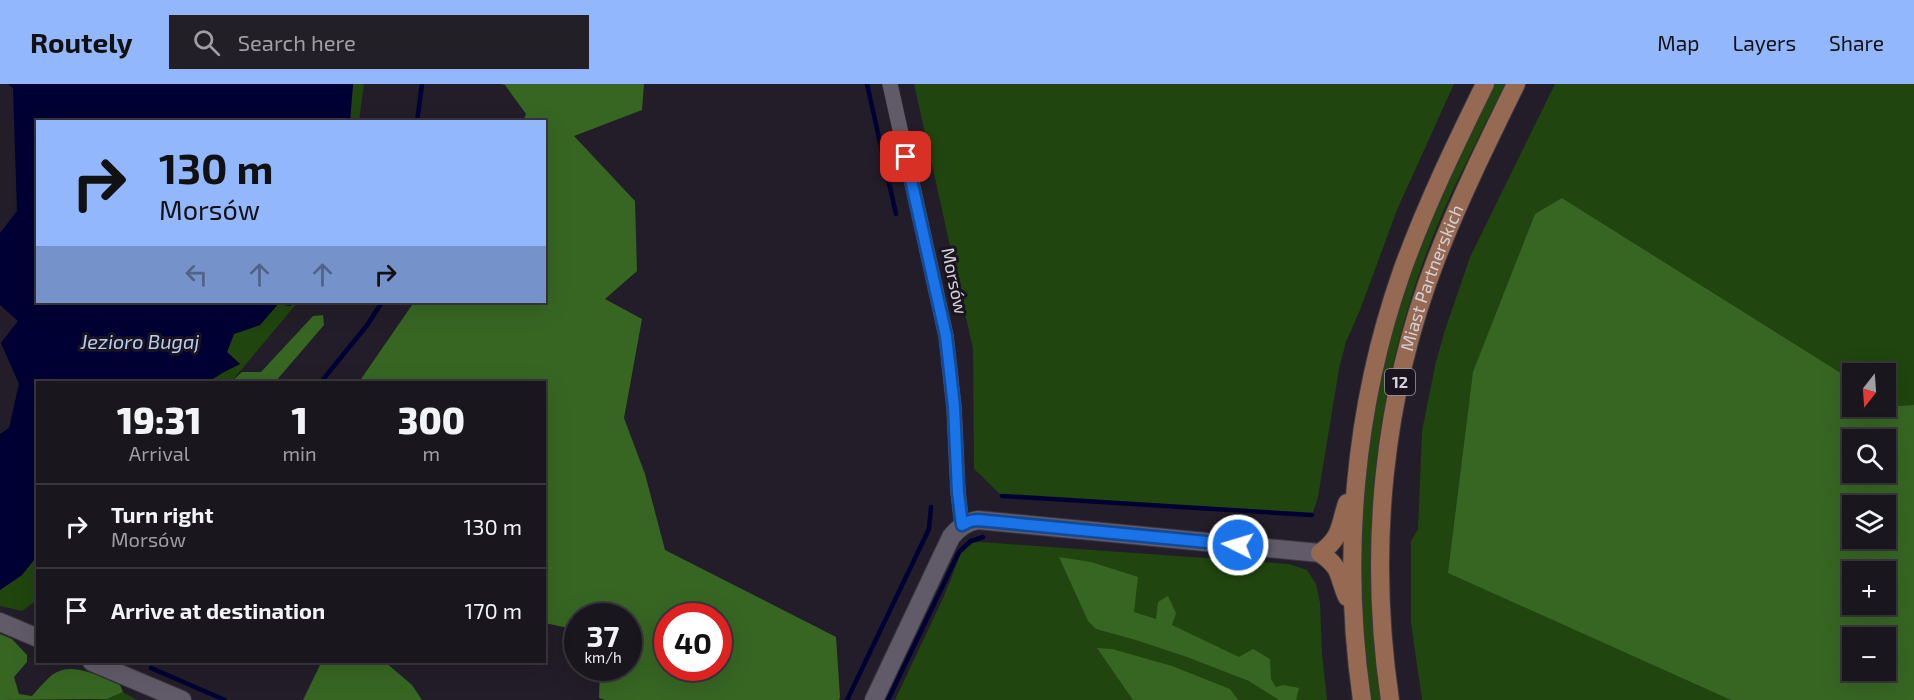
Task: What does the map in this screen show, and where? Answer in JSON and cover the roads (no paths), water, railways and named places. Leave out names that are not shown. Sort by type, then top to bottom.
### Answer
[{"type":"main road","name":"Miast Partnerskich","points":[[1362,700],[1353,613],[1352,542],[1360,448],[1371,381],[1394,297],[1414,239],[1485,84]]},
{"type":"main road","name":"Miast Partnerskich","points":[[1390,700],[1382,638],[1380,543],[1388,449],[1399,387],[1413,327],[1436,258],[1516,84]]},
{"type":"main road","points":[[1353,613],[1338,570],[1320,553],[1336,539],[1349,497],[1357,481]]},
{"type":"street","name":"Morsów","points":[[890,84],[946,336],[954,407],[962,525]]},
{"type":"street","points":[[874,700],[951,537],[962,525],[970,521],[1320,553]]},
{"type":"street","points":[[0,622],[36,637]]},
{"type":"street","points":[[94,663],[182,700]]},
{"type":"water","name":"Jezioro Bugaj","points":[[8,84],[353,84],[350,120],[36,120],[36,303],[290,303],[291,306],[278,304],[260,325],[234,334],[227,352],[240,364],[210,381],[36,381],[36,557],[22,575],[0,590],[0,434],[9,428],[19,384],[1,343],[18,321],[0,305],[0,233],[17,211],[13,88]]},
{"type":"waterway","points":[[417,120],[422,84]]},
{"type":"waterway","points":[[867,84],[896,214]]},
{"type":"waterway","points":[[322,381],[368,324],[381,303]]},
{"type":"waterway","points":[[1002,496],[1312,515]]},
{"type":"waterway","points":[[847,700],[929,529],[931,507]]},
{"type":"waterway","points":[[888,700],[959,552],[971,541],[983,537]]},
{"type":"waterway","points":[[151,668],[225,700]]}]
